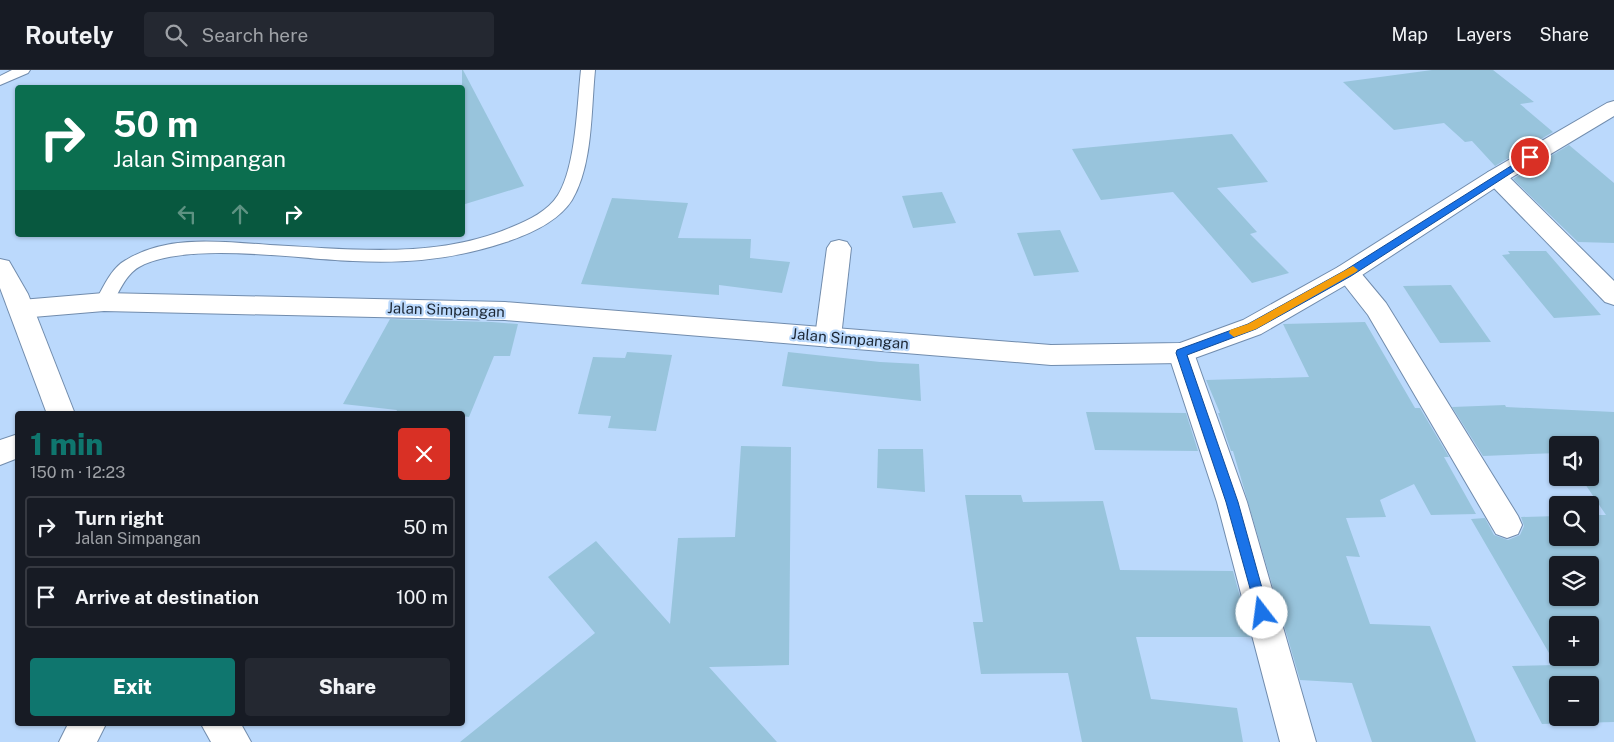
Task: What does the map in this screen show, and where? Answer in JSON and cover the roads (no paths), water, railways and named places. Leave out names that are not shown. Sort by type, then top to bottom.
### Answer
[{"type":"street","name":"Jalan Simpangan","points":[[12,301],[505,312],[1051,354],[1181,353],[1252,327],[1347,273],[1496,177],[1614,107]]},
{"type":"street","points":[[1496,177],[1614,296]]},
{"type":"street","points":[[828,337],[839,248]]},
{"type":"street","points":[[0,267],[12,301],[60,411]]},
{"type":"street","points":[[1347,273],[1377,309],[1507,525]]},
{"type":"street","points":[[1181,353],[1232,502],[1298,742]]},
{"type":"street","points":[[0,453],[15,446]]},
{"type":"street","points":[[77,742],[87,726]]},
{"type":"street","points":[[220,726],[232,742]]},
{"type":"lane","points":[[0,81],[23,70]]},
{"type":"lane","points":[[104,302],[123,272],[132,263],[166,252],[220,248],[386,256],[433,254],[482,247],[524,230],[548,215],[564,199],[575,171],[588,70]]}]
